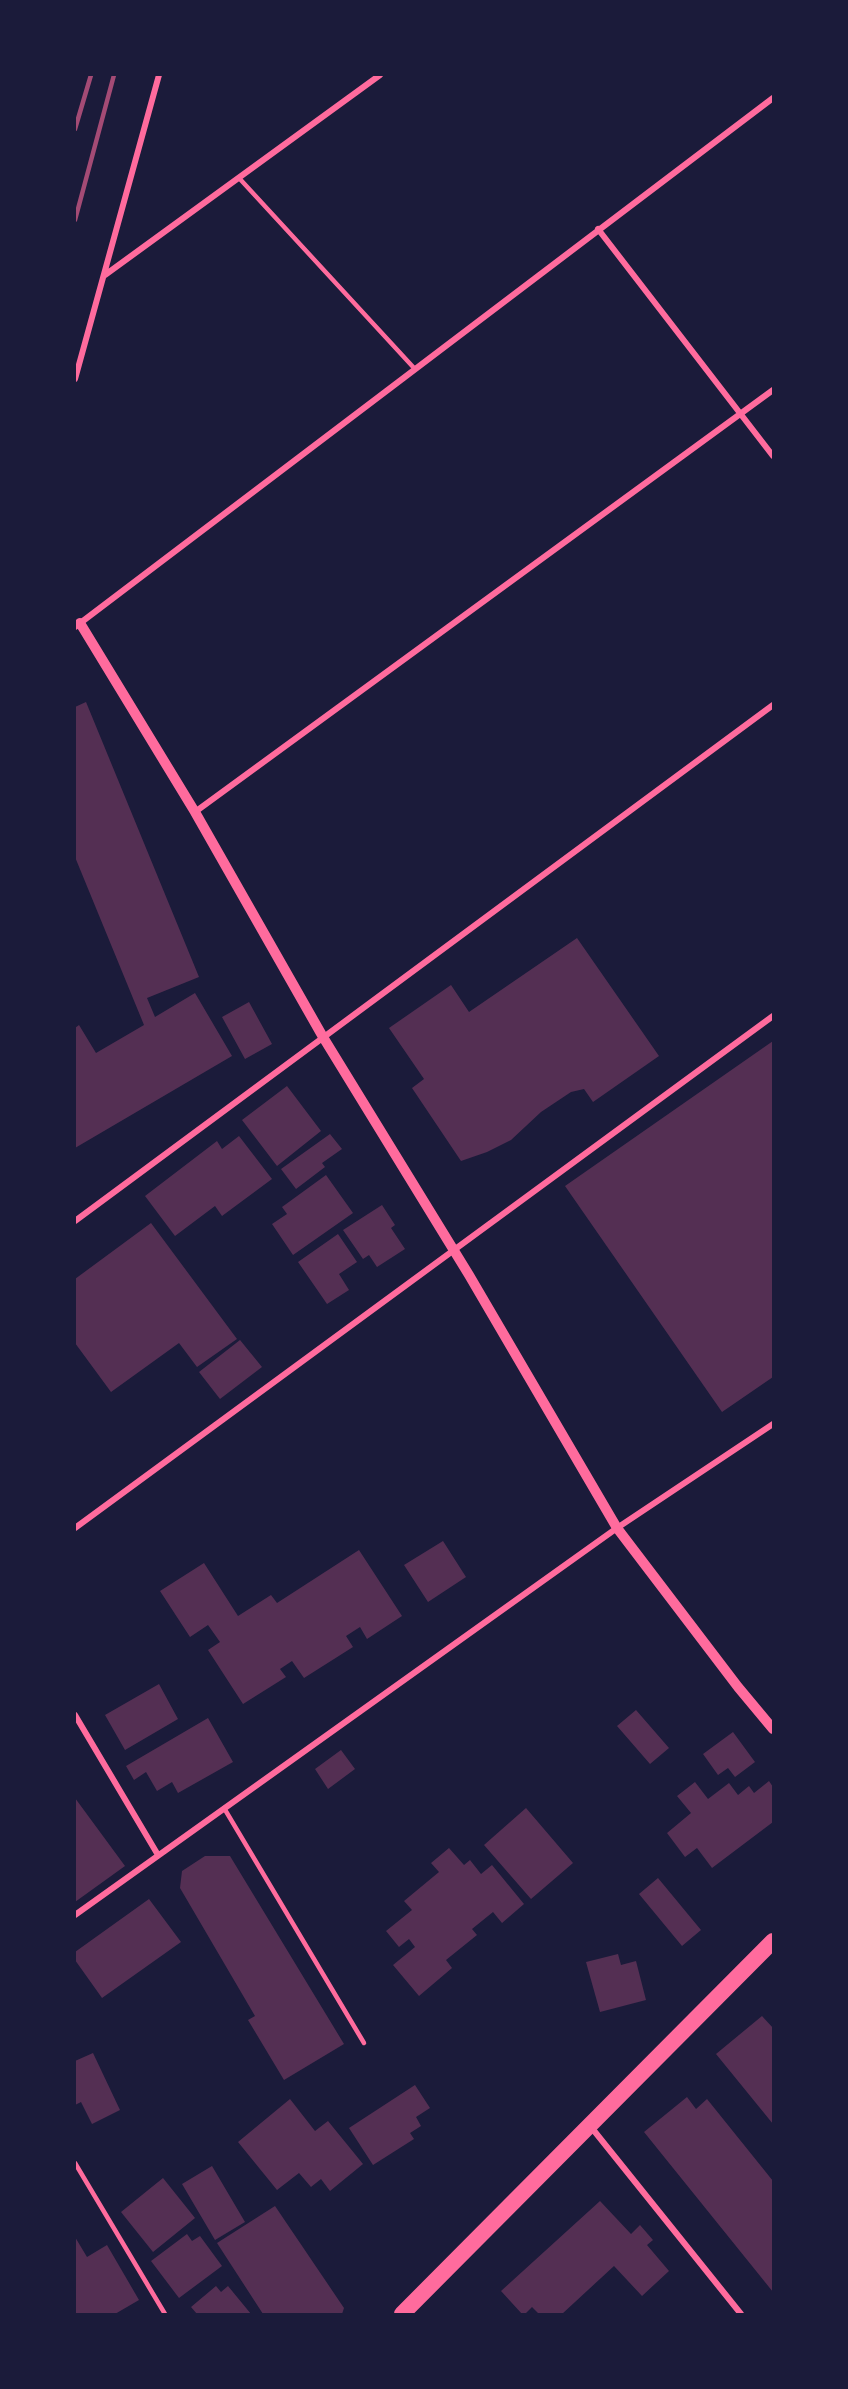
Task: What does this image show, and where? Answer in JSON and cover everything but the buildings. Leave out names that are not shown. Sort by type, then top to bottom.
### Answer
[{"type":"highway","points":[[402,2314],[773,1941]]},
{"type":"street","points":[[75,379],[159,75]]},
{"type":"street","points":[[105,275],[380,75]]},
{"type":"street","points":[[773,98],[77,622],[195,812],[323,1037],[454,1249],[617,1528],[738,1687],[773,1729]]},
{"type":"street","points":[[598,229],[773,456]]},
{"type":"street","points":[[195,812],[773,390]]},
{"type":"street","points":[[75,1221],[773,705]]},
{"type":"street","points":[[75,1528],[773,1016]]},
{"type":"street","points":[[75,1915],[617,1528],[773,1424]]},
{"type":"street","points":[[75,1715],[158,1855]]},
{"type":"street","points":[[590,2126],[741,2314]]},
{"type":"lane","points":[[239,178],[414,368]]},
{"type":"lane","points":[[224,1808],[364,2043]]},
{"type":"lane","points":[[75,2163],[165,2314]]},
{"type":"railway","points":[[75,129],[91,75]]},
{"type":"railway","points":[[75,220],[114,75]]}]
